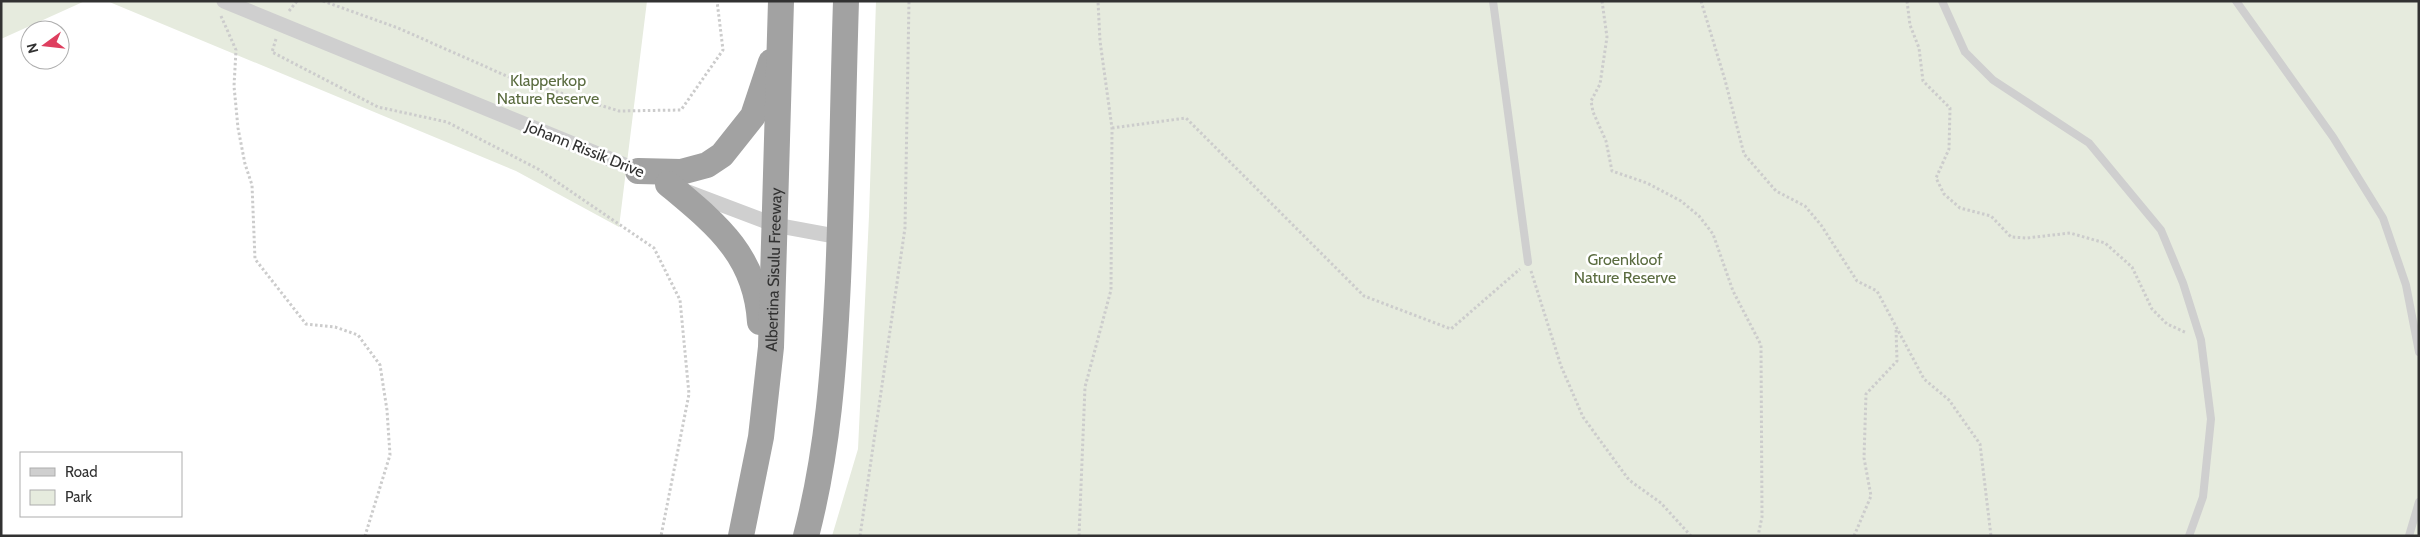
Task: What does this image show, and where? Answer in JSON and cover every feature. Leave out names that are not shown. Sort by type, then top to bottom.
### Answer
[{"type":"highway","name":"Albertina Sisulu Freeway","points":[[741,536],[761,437],[771,347],[781,1]]},
{"type":"highway","points":[[806,536],[826,435],[833,376],[840,237],[846,1]]},
{"type":"highway","points":[[638,171],[682,172],[707,165],[722,155],[753,116],[780,39]]},
{"type":"highway","points":[[668,184],[708,217],[730,240],[747,265],[758,302],[762,348],[761,437]]},
{"type":"street","name":"Johann Rissik Drive","points":[[221,5],[280,25],[668,184],[776,225],[840,237]]},
{"type":"lane","points":[[1492,1],[1528,262]]},
{"type":"lane","points":[[1942,1],[1965,52],[1993,80],[2089,143],[2161,230],[2183,283],[2201,340],[2211,419],[2203,498],[2189,536]]},
{"type":"lane","points":[[2236,1],[2332,137],[2383,218],[2406,285],[2419,352]]},
{"type":"lane","points":[[2409,536],[2419,502]]},
{"type":"path","points":[[322,1],[398,28],[509,76],[619,111],[680,110],[723,50],[717,1]]},
{"type":"path","points":[[860,536],[905,228],[909,1]]},
{"type":"path","points":[[1079,536],[1085,388],[1111,290],[1112,128],[1100,41],[1098,1]]},
{"type":"path","points":[[1602,1],[1607,37],[1600,84],[1591,101],[1593,112],[1606,141],[1612,171],[1647,183],[1681,201],[1699,216],[1714,234],[1733,291],[1761,345],[1762,517],[1758,536]]},
{"type":"path","points":[[1701,1],[1725,80],[1744,154],[1776,192],[1805,206],[1821,225],[1857,281],[1877,291],[1924,379],[1949,400],[1980,444],[1991,536]]},
{"type":"path","points":[[1907,1],[1910,25],[1919,48],[1923,81],[1950,108],[1949,149],[1936,178],[1944,194],[1960,208],[1991,216],[2011,237],[2027,238],[2070,233],[2105,242],[2132,267],[2152,309],[2167,324],[2201,340]]},
{"type":"path","points":[[221,5],[236,50],[234,86],[238,128],[245,164],[252,185],[255,259],[306,324],[335,327],[358,335],[380,366],[387,410],[390,455],[365,536]]},
{"type":"path","points":[[280,25],[272,52],[378,107],[447,122],[463,130],[538,169],[654,248],[680,300],[689,394],[661,536]]},
{"type":"path","points":[[1112,128],[1186,118],[1364,296],[1451,329],[1528,262],[1561,366],[1583,417],[1629,480],[1661,503],[1691,536]]},
{"type":"path","points":[[1854,536],[1871,496],[1864,458],[1866,394],[1898,361],[1896,327]]},
{"type":"green space","points":[[1,1],[85,1],[43,20],[20,20],[20,30],[1,39]]},
{"type":"green space","name":"Klapperkop Nature Reserve","points":[[107,1],[647,1],[619,227],[516,171]]},
{"type":"green space","name":"Groenkloof Nature Reserve","points":[[876,1],[2419,1],[2419,536],[832,536],[858,449],[869,216]]}]
